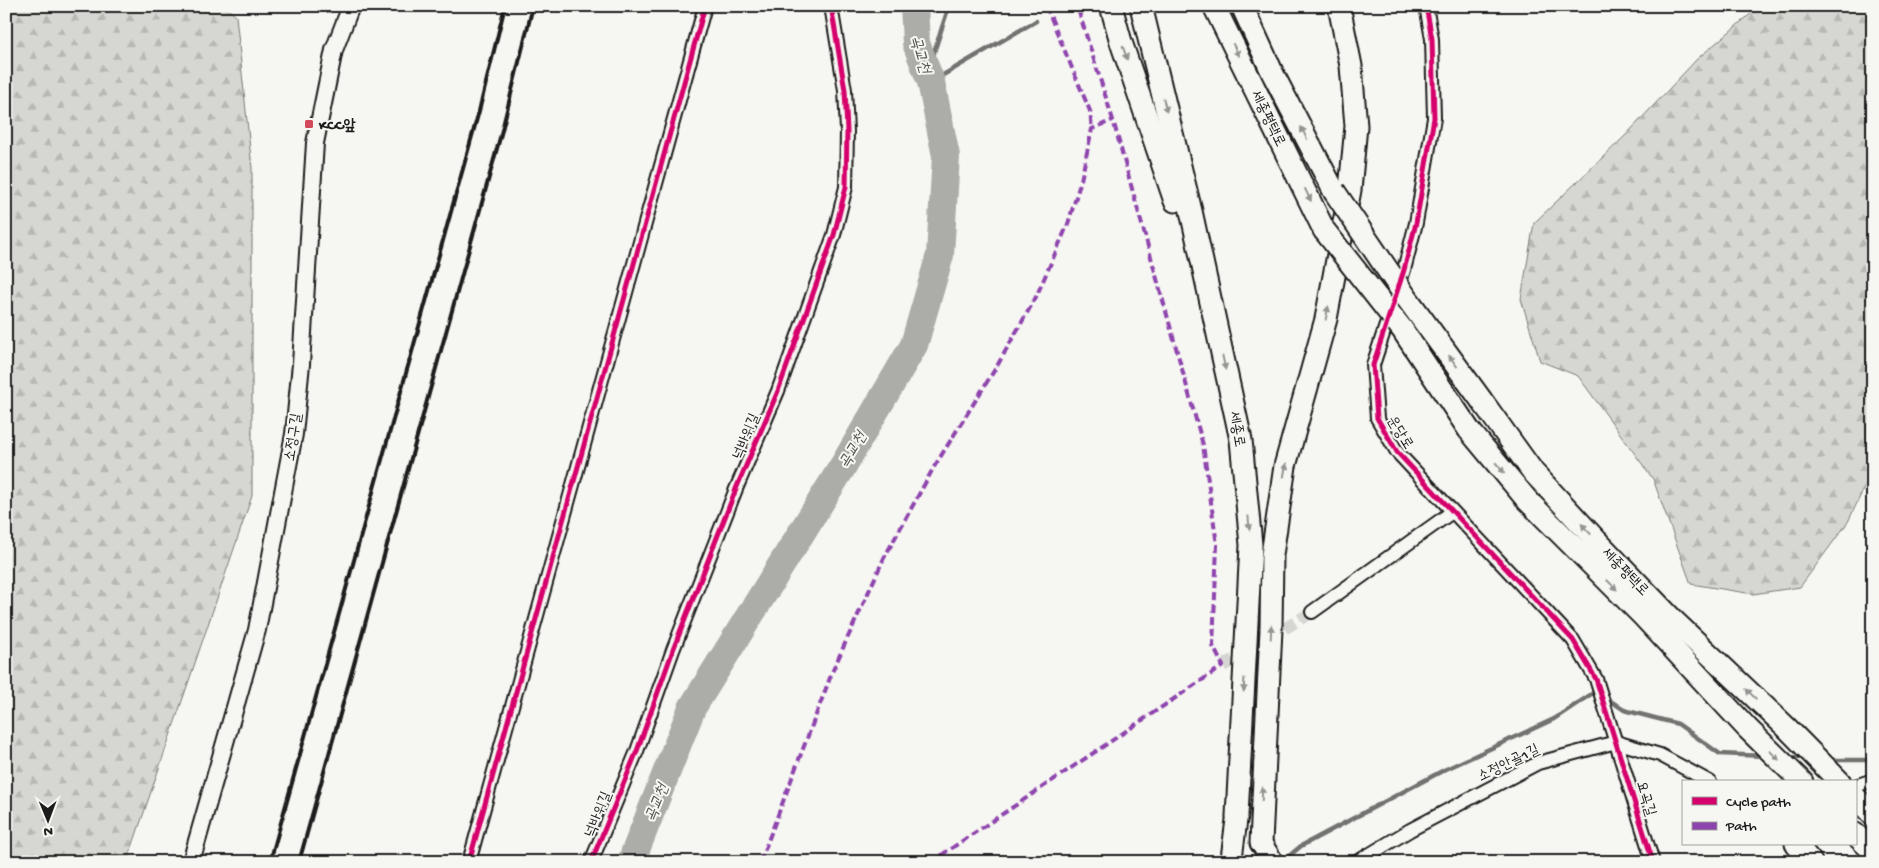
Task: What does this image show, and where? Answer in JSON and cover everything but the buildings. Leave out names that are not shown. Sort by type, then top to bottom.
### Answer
[{"type":"highway","points":[[1111,6],[1121,42],[1214,315]]},
{"type":"highway","name":"세종로","points":[[1141,6],[1214,315],[1241,440],[1250,545],[1237,816]]},
{"type":"highway","name":"세종평택로","points":[[1214,6],[1324,230],[1402,329],[1469,430],[1528,501],[1644,617],[1747,728],[1800,780]]},
{"type":"highway","name":"세종평택로","points":[[1242,6],[1334,192],[1406,297],[1533,472],[1672,619],[1786,727],[1838,780]]},
{"type":"highway","points":[[1339,6],[1351,66]]},
{"type":"highway","points":[[1259,852],[1268,698],[1272,555],[1285,466],[1326,319],[1350,190],[1356,126],[1346,6]]},
{"type":"highway","points":[[1856,798],[1873,815]]},
{"type":"highway","points":[[1856,835],[1873,851]]},
{"type":"highway","points":[[1798,846],[1811,862]]},
{"type":"main road","name":"세종로","points":[[1231,862],[1237,816]]},
{"type":"main road","points":[[1259,852],[1273,862]]},
{"type":"street","points":[[469,862],[705,6]]},
{"type":"street","name":"넉바위길","points":[[591,862],[637,751],[673,650],[736,489],[778,391],[834,235],[846,187],[847,131],[845,90],[831,6]]},
{"type":"street","name":"운당로","points":[[1426,6],[1432,38],[1434,118],[1416,223],[1404,270],[1373,365],[1377,418],[1397,452],[1573,640],[1596,679],[1616,742]]},
{"type":"street","name":"소정구길","points":[[191,862],[257,630],[294,434],[301,364],[314,143],[334,50],[348,8]]},
{"type":"street","points":[[1312,612],[1452,512]]},
{"type":"street","points":[[1616,742],[1660,755],[1706,780]]},
{"type":"street","name":"소정안골1길","points":[[1357,862],[1410,830],[1538,762],[1616,742]]},
{"type":"street","name":"요곡길","points":[[1616,742],[1653,862]]},
{"type":"street","points":[[1856,786],[1873,780]]},
{"type":"green space","points":[[6,6],[224,6],[236,16],[252,168],[252,496],[127,862],[6,862]]},
{"type":"green space","points":[[1760,6],[1873,6],[1873,469],[1848,522],[1800,587],[1753,594],[1691,584],[1653,479],[1578,376],[1540,361],[1521,299],[1534,223],[1625,136],[1697,59]]},
{"type":"waterway","name":"곡교천","points":[[631,862],[692,708],[843,466],[914,345],[940,255],[946,156],[931,82],[916,43],[914,6]]},
{"type":"waterway","points":[[931,82],[934,52],[949,6]]},
{"type":"waterway","points":[[931,82],[1036,21]]},
{"type":"waterway","points":[[1289,856],[1301,846],[1444,770],[1554,719],[1596,691],[1598,693]]},
{"type":"waterway","points":[[1605,697],[1624,710],[1678,724],[1720,754],[1764,756]]},
{"type":"waterway","points":[[1787,757],[1807,758]]},
{"type":"waterway","points":[[1827,760],[1867,760],[1873,758]]},
{"type":"tunnel","points":[[1223,666],[1312,612]]},
{"type":"railway","points":[[270,862],[479,111],[505,6]]},
{"type":"railway","points":[[299,862],[501,134],[533,6]]},
{"type":"marked path","points":[[1046,6],[1090,111],[1092,129]]},
{"type":"marked path","points":[[931,862],[1223,666],[1213,646],[1217,545],[1203,445],[1113,120],[1077,6]]},
{"type":"marked path","points":[[760,862],[833,670],[884,558],[934,467],[997,366],[1036,297],[1068,224],[1081,180],[1092,129],[1113,120]]},
{"type":"cycle path","points":[[469,862],[705,6]]},
{"type":"cycle path","points":[[591,862],[637,751],[673,650],[736,489],[778,391],[834,235],[846,187],[847,131],[845,90],[831,6]]},
{"type":"cycle path","points":[[1426,6],[1432,39],[1434,118],[1416,223],[1404,270],[1373,365],[1377,418],[1397,452],[1573,640],[1596,679],[1653,862]]},
{"type":"place","name":"KCC앞","points":[[309,124]]}]
